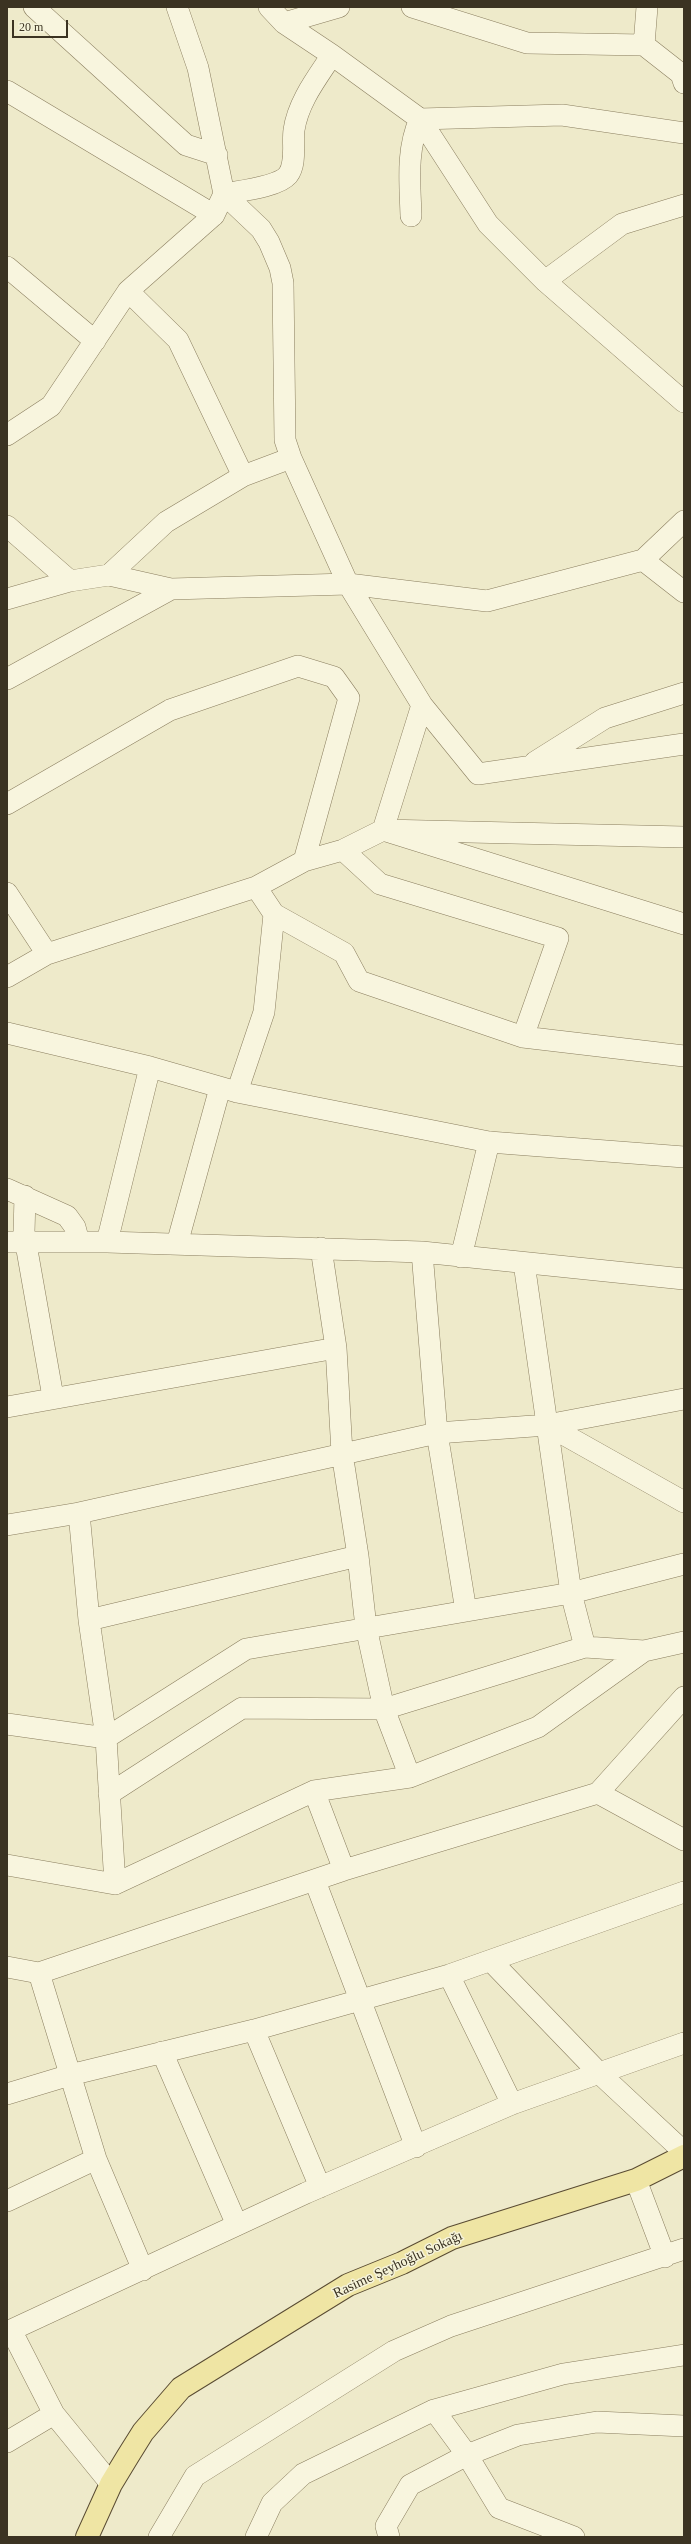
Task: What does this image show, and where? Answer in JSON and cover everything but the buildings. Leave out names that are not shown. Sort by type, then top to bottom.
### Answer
[{"type":"main road","name":"Rasime Şeyhoğlu Sokağı","points":[[87,2537],[111,2484],[143,2432],[181,2388],[348,2285],[402,2263],[452,2238],[636,2180],[684,2156]]},
{"type":"street","points":[[34,7],[186,145],[217,155]]},
{"type":"street","points":[[177,7],[198,68],[224,194],[260,229],[272,248],[280,268],[283,283],[284,425],[290,458],[348,584],[422,705],[478,774],[684,744]]},
{"type":"street","points":[[269,7],[284,23],[332,54],[420,119],[488,224],[545,281],[684,402]]},
{"type":"street","points":[[284,23],[339,7]]},
{"type":"street","points":[[412,7],[527,43],[644,45],[681,74],[684,83]]},
{"type":"street","points":[[644,45],[647,7]]},
{"type":"street","points":[[224,194],[279,182],[288,175],[293,162],[296,118],[303,100],[332,54]]},
{"type":"street","points":[[7,91],[214,215]]},
{"type":"street","points":[[420,119],[562,115],[684,133]]},
{"type":"street","points":[[411,216],[410,155],[412,142],[420,119]]},
{"type":"street","points":[[7,435],[51,406],[128,291],[214,215],[224,194]]},
{"type":"street","points":[[545,281],[622,224],[684,205]]},
{"type":"street","points":[[7,267],[95,341]]},
{"type":"street","points":[[128,291],[178,340],[243,476]]},
{"type":"street","points":[[109,575],[166,522],[243,476],[290,458]]},
{"type":"street","points":[[7,598],[70,581],[109,575],[171,589],[348,584],[487,601],[643,560],[684,521]]},
{"type":"street","points":[[7,526],[70,581]]},
{"type":"street","points":[[643,560],[684,592]]},
{"type":"street","points":[[7,679],[171,589]]},
{"type":"street","points":[[7,804],[170,710],[298,666],[334,677],[349,698],[304,861]]},
{"type":"street","points":[[530,766],[605,718],[684,693]]},
{"type":"street","points":[[383,830],[422,705]]},
{"type":"street","points":[[383,830],[684,924]]},
{"type":"street","points":[[7,977],[47,954],[256,887],[304,861],[343,850],[383,830],[684,837]]},
{"type":"street","points":[[343,850],[380,884],[558,938],[523,1037]]},
{"type":"street","points":[[256,887],[274,914],[344,953],[359,981],[523,1037],[684,1056]]},
{"type":"street","points":[[7,893],[47,954]]},
{"type":"street","points":[[177,1244],[228,1090],[264,1012],[274,914]]},
{"type":"street","points":[[7,1033],[150,1067],[228,1090],[490,1142],[684,1157]]},
{"type":"street","points":[[107,1242],[150,1067]]},
{"type":"street","points":[[461,1257],[490,1142]]},
{"type":"street","points":[[16,1192],[67,1216],[75,1227],[79,1242]]},
{"type":"street","points":[[16,1192],[23,1224],[16,1242],[53,1397]]},
{"type":"street","points":[[16,1242],[107,1242],[422,1252],[684,1279]]},
{"type":"street","points":[[321,1248],[336,1348],[342,1453],[358,1556],[366,1627],[384,1709],[410,1777]]},
{"type":"street","points":[[422,1252],[437,1433],[466,1611]]},
{"type":"street","points":[[524,1263],[571,1593],[585,1647]]},
{"type":"street","points":[[7,1407],[53,1397],[336,1348]]},
{"type":"street","points":[[7,1525],[79,1513],[437,1433],[547,1425],[684,1399]]},
{"type":"street","points":[[547,1425],[684,1502]]},
{"type":"street","points":[[79,1513],[89,1620],[106,1738],[115,1884]]},
{"type":"street","points":[[89,1620],[358,1556]]},
{"type":"street","points":[[7,1724],[106,1738],[194,1680],[246,1650],[366,1627],[571,1593],[684,1564]]},
{"type":"street","points":[[109,1794],[242,1708],[384,1709],[585,1647],[644,1651],[684,1642]]},
{"type":"street","points":[[7,1865],[115,1884],[314,1791],[410,1777],[538,1727],[644,1651]]},
{"type":"street","points":[[7,1967],[39,1972],[344,1870],[598,1793],[684,1697]]},
{"type":"street","points":[[314,1791],[344,1870]]},
{"type":"street","points":[[598,1793],[684,1840]]},
{"type":"street","points":[[315,1880],[416,2147]]},
{"type":"street","points":[[7,2094],[70,2075],[254,2030],[359,1999],[449,1975],[492,1962],[684,1892]]},
{"type":"street","points":[[492,1962],[598,2072],[684,2152]]},
{"type":"street","points":[[39,1972],[96,2159],[143,2270]]},
{"type":"street","points":[[449,1975],[512,2104]]},
{"type":"street","points":[[254,2030],[320,2187]]},
{"type":"street","points":[[111,2484],[54,2414],[9,2331],[320,2187],[416,2147],[512,2104],[598,2072],[684,2043]]},
{"type":"street","points":[[162,2052],[237,2225]]},
{"type":"street","points":[[7,2200],[96,2159]]},
{"type":"street","points":[[159,2537],[194,2476],[394,2351],[451,2326],[679,2252],[636,2180]]},
{"type":"street","points":[[256,2537],[272,2503],[303,2474],[434,2410],[563,2374],[684,2355]]},
{"type":"street","points":[[434,2410],[466,2455],[499,2508],[574,2537]]},
{"type":"street","points":[[7,2442],[54,2414]]},
{"type":"street","points":[[389,2537],[386,2526],[410,2485],[466,2455],[518,2435],[597,2422],[684,2426]]}]
